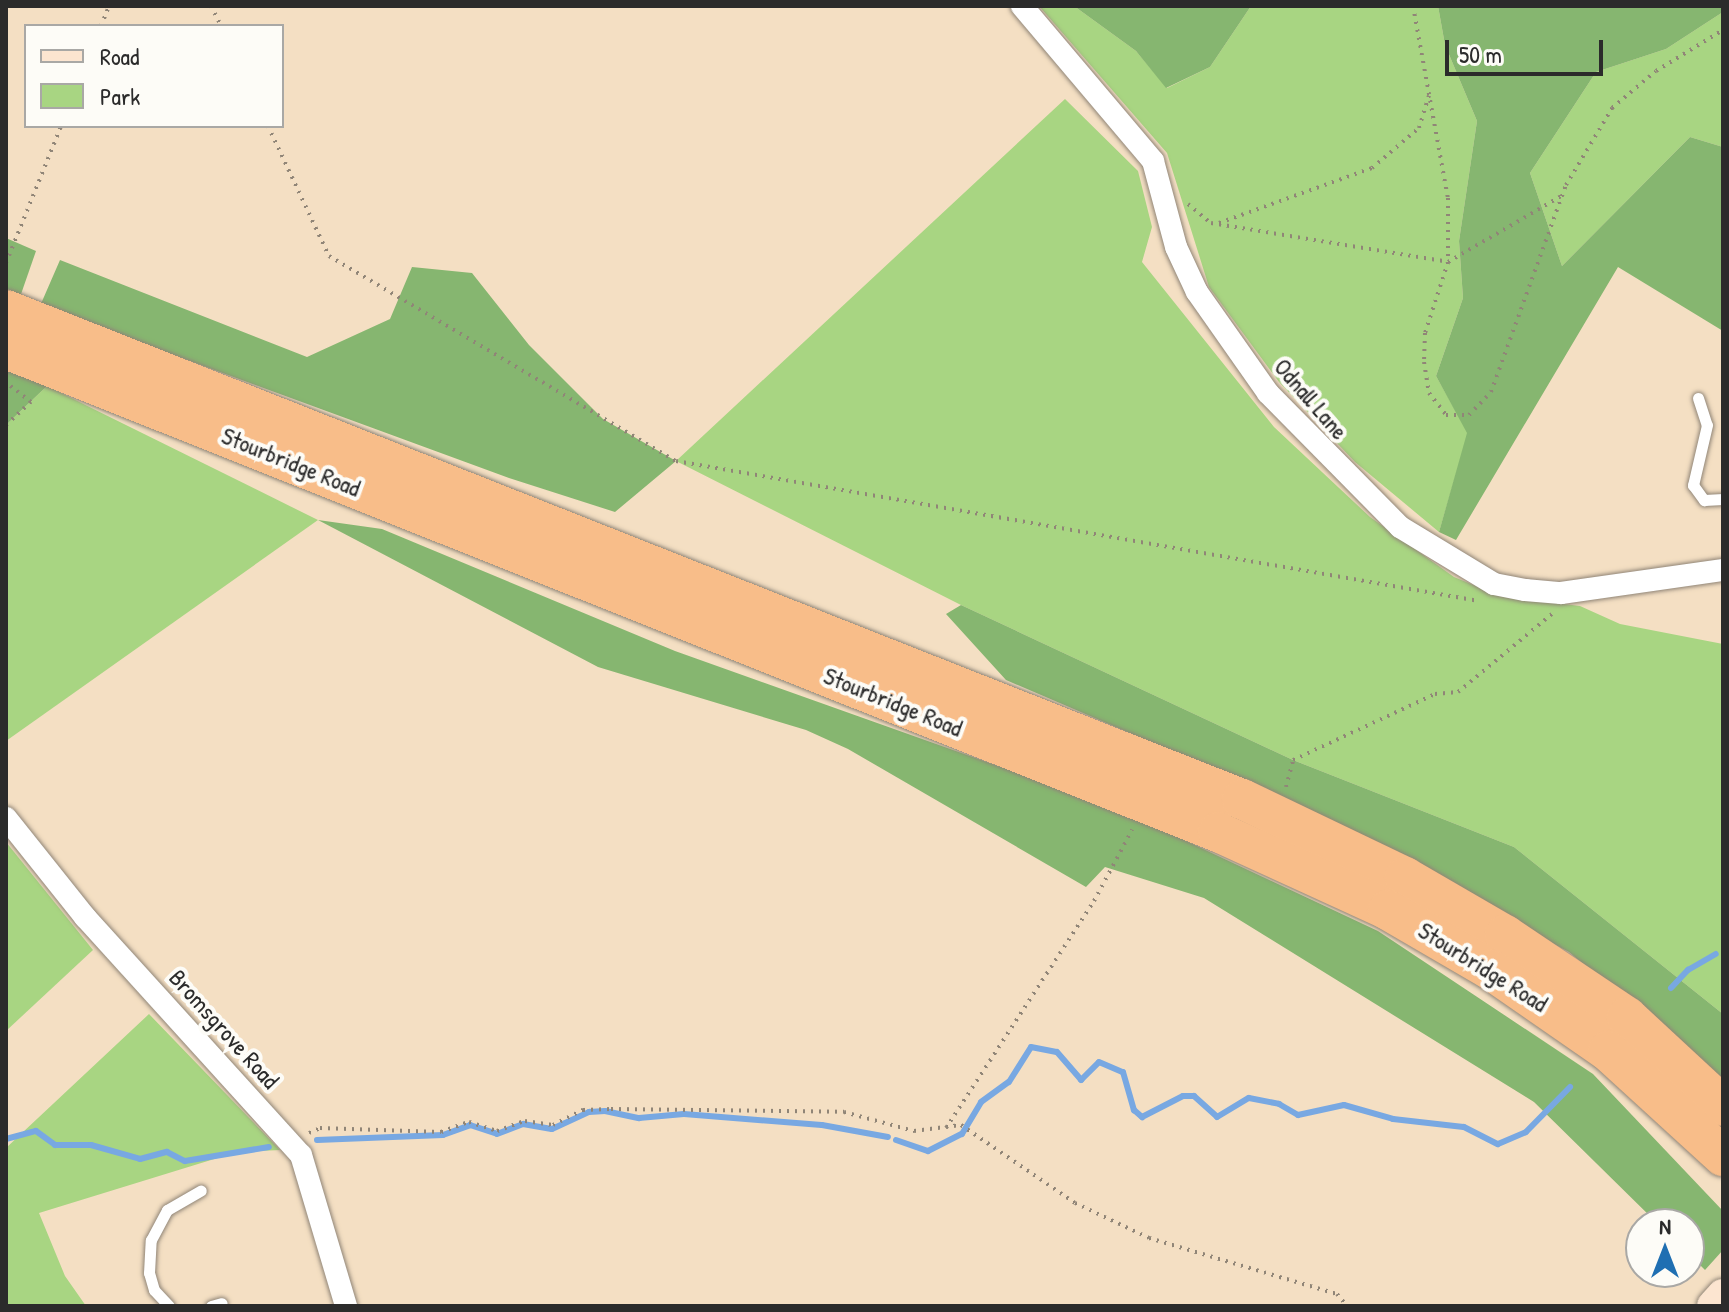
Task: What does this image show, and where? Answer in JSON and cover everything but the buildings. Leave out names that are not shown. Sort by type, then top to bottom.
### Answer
[{"type":"highway","name":"Stourbridge Road","points":[[6,310],[1242,799],[1405,877],[1505,935],[1627,1017],[1723,1106]]},
{"type":"highway","name":"Stourbridge Road","points":[[6,349],[1218,832],[1388,910],[1491,970],[1608,1051],[1723,1156]]},
{"type":"street","name":"Odnall Lane","points":[[1022,6],[1153,161],[1176,247],[1197,292],[1268,393],[1400,527],[1440,555],[1494,584],[1561,593],[1723,570]]},
{"type":"street","name":"Bromsgrove Road","points":[[6,818],[85,917],[301,1155],[346,1306]]},
{"type":"street","points":[[1713,1306],[1723,1295]]},
{"type":"lane","points":[[1698,398],[1707,425],[1693,485],[1704,500],[1723,499]]},
{"type":"lane","points":[[166,1305],[149,1273],[151,1240],[167,1210],[201,1190]]},
{"type":"path","points":[[211,6],[220,24]]},
{"type":"path","points":[[1413,6],[1448,198],[1448,262],[1425,333],[1424,362],[1429,393],[1446,415],[1469,415],[1491,392],[1563,195],[1612,108],[1656,71],[1723,30]]},
{"type":"path","points":[[1216,224],[1372,168],[1419,128],[1430,93]]},
{"type":"path","points":[[6,263],[60,128]]},
{"type":"path","points":[[269,128],[329,256],[676,461],[1490,603]]},
{"type":"path","points":[[1158,180],[1216,224],[1448,262],[1563,195]]},
{"type":"path","points":[[6,383],[31,402],[6,425]]},
{"type":"path","points":[[1537,611],[1552,614]]},
{"type":"path","points":[[286,1137],[320,1128],[441,1132],[469,1122],[497,1131],[525,1121],[553,1125],[583,1110],[611,1109],[844,1112],[914,1131],[961,1125],[1100,1215],[1149,1238],[1337,1294],[1347,1306]]},
{"type":"green space","points":[[1039,6],[1074,6],[1136,51],[1167,88],[1210,67],[1251,6],[1438,6],[1445,45],[1477,121],[1459,241],[1463,298],[1436,376],[1468,433],[1439,532],[1355,462],[1279,382],[1209,287],[1167,153]]},
{"type":"green space","points":[[1074,6],[1251,6],[1210,67],[1166,88],[1136,51]]},
{"type":"green space","points":[[1438,6],[1723,6],[1723,12],[1666,49],[1596,72],[1530,173],[1562,266],[1690,137],[1723,147],[1723,331],[1618,267],[1456,540],[1439,532],[1467,433],[1436,376],[1463,298],[1459,241],[1477,121],[1445,45]]},
{"type":"green space","points":[[1723,12],[1723,147],[1690,137],[1562,266],[1530,173],[1596,72],[1666,49]]},
{"type":"green space","points":[[1065,99],[1138,171],[1152,227],[1142,262],[1274,427],[1370,517],[1454,577],[1500,596],[1580,606],[1620,624],[1723,644],[1723,1014],[1514,847],[1293,760],[961,605],[676,461]]},
{"type":"green space","points":[[6,238],[36,251],[20,297],[6,292]]},
{"type":"green space","points":[[60,260],[307,357],[390,319],[412,267],[472,273],[529,345],[603,419],[676,461],[615,512],[509,478],[40,306]]},
{"type":"green space","points":[[6,370],[47,386],[6,425]]},
{"type":"green space","points":[[47,386],[318,520],[6,741],[6,425]]},
{"type":"green space","points":[[318,520],[382,529],[675,651],[1116,808],[1378,931],[1593,1074],[1723,1211],[1723,1250],[1705,1270],[1705,1208],[1642,1208],[1534,1102],[1204,898],[1105,867],[1086,887],[848,749],[806,730],[598,667]]},
{"type":"green space","points":[[961,605],[1293,760],[1514,847],[1723,1014],[1723,1080],[1569,952],[1251,785],[1006,680],[946,614]]},
{"type":"green space","points":[[6,842],[93,950],[6,1031]]},
{"type":"green space","points":[[149,1014],[280,1150],[237,1152],[39,1213],[65,1276],[86,1306],[6,1306],[6,1148]]},
{"type":"waterway","points":[[1671,988],[1688,970],[1716,954]]},
{"type":"waterway","points":[[896,1140],[928,1151],[962,1134],[981,1102],[1009,1082],[1031,1047],[1057,1052],[1081,1080],[1099,1062],[1123,1072],[1134,1110],[1142,1117],[1183,1096],[1194,1096],[1217,1117],[1249,1098],[1279,1104],[1298,1115],[1344,1105],[1393,1119],[1464,1127],[1498,1144],[1526,1132],[1570,1087]]},
{"type":"waterway","points":[[317,1140],[443,1135],[470,1125],[497,1134],[523,1124],[552,1129],[589,1112],[605,1111],[639,1118],[684,1114],[822,1125],[888,1137]]},
{"type":"waterway","points":[[6,1139],[36,1131],[55,1145],[91,1145],[140,1159],[167,1152],[185,1161],[269,1147]]}]
